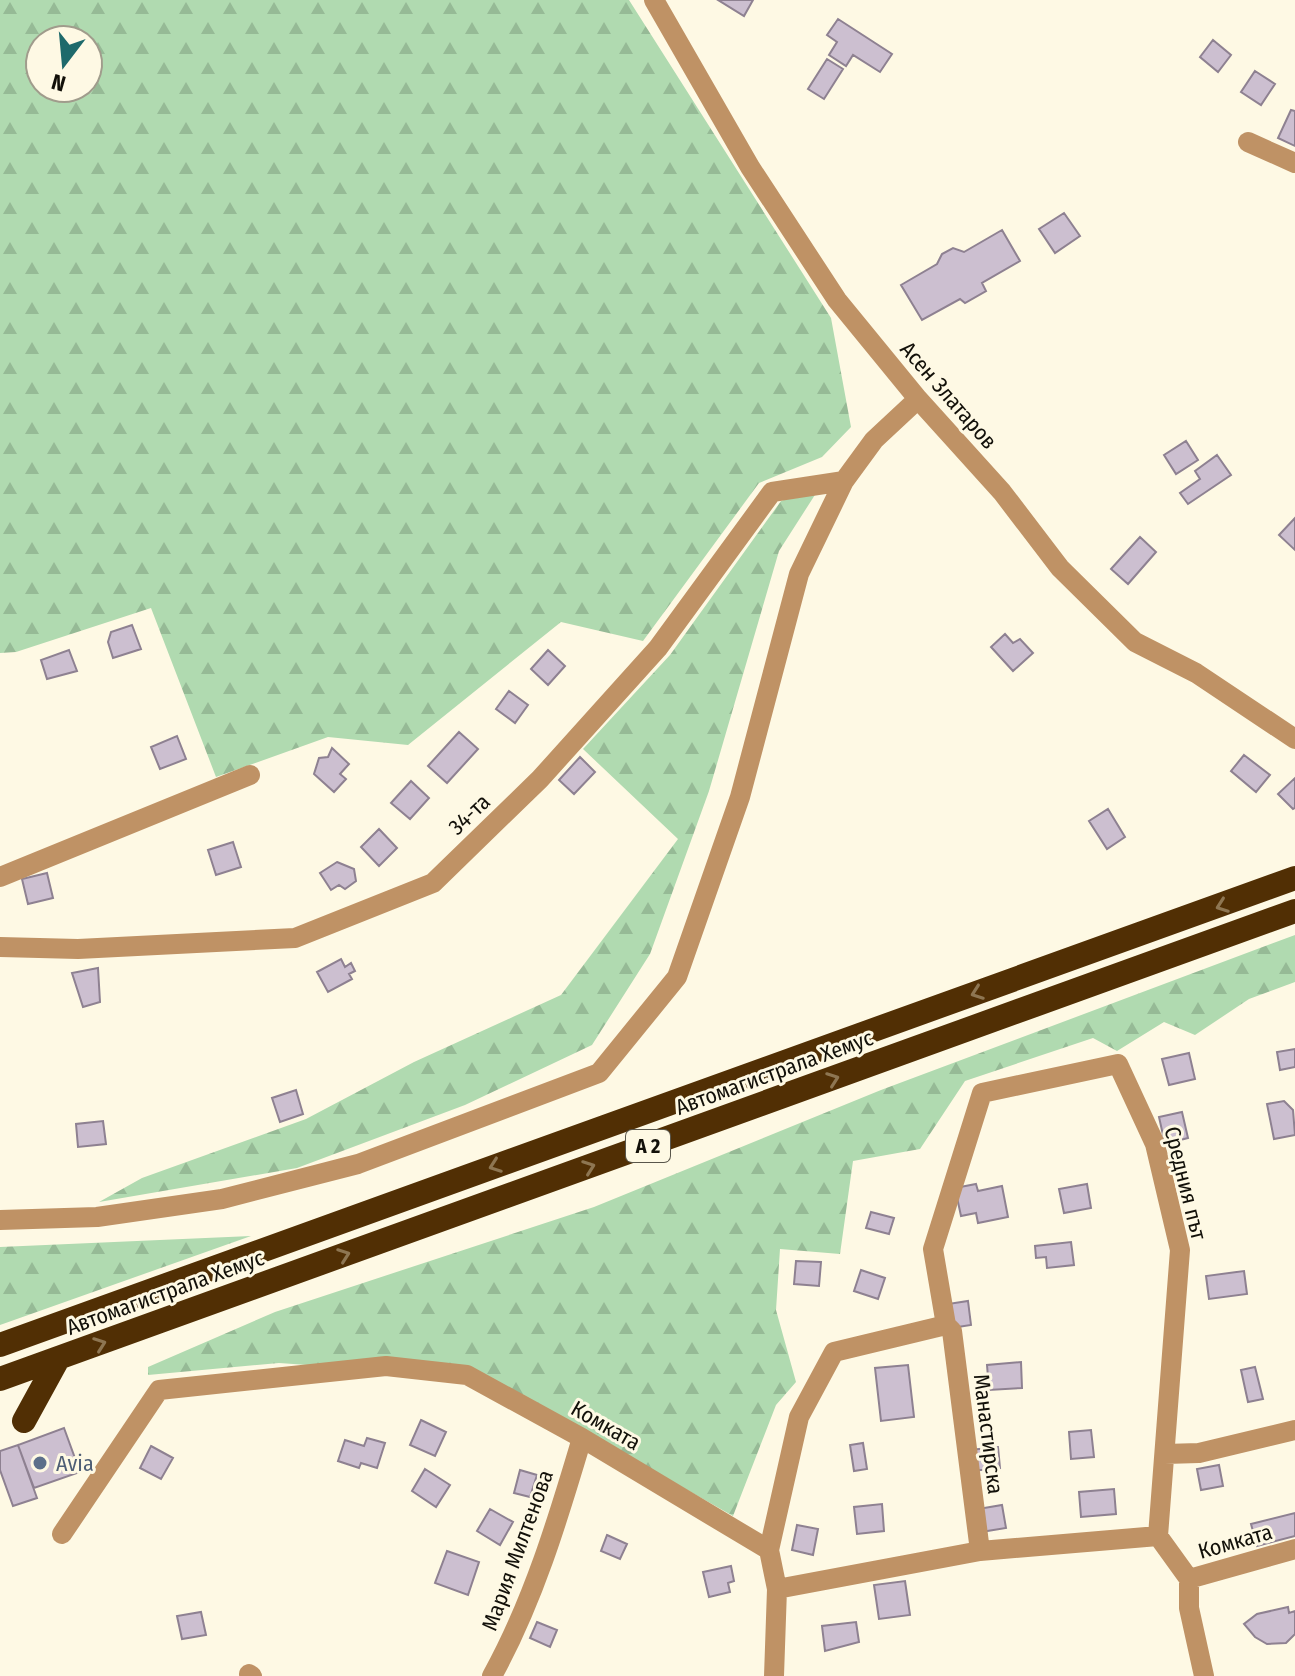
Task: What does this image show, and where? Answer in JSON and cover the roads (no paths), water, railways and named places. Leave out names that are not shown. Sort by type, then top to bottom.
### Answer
[{"type":"highway","name":"Автомагистрала Хемус","points":[[0,1345],[1295,878]]},
{"type":"highway","name":"Автомагистрала Хемус","points":[[0,1379],[1295,911]]},
{"type":"highway","points":[[24,1421],[58,1359]]},
{"type":"street","name":"Асен Златаров","points":[[654,0],[750,167],[837,300],[918,399],[1002,492],[1060,568],[1135,642],[1196,673],[1295,739]]},
{"type":"street","points":[[1248,142],[1295,163]]},
{"type":"street","points":[[0,1220],[97,1217],[222,1199],[358,1164],[599,1073],[677,977],[740,797],[799,574],[844,481],[874,440],[918,399]]},
{"type":"street","name":"34-та","points":[[0,947],[78,949],[295,938],[433,883],[540,779],[658,648],[772,492],[844,481]]},
{"type":"street","points":[[0,877],[250,775]]},
{"type":"street","name":"Средния път","points":[[946,1325],[933,1249],[982,1093],[1118,1064],[1155,1144],[1180,1250],[1158,1536]]},
{"type":"street","points":[[774,1676],[777,1589],[769,1550],[799,1417],[834,1352],[946,1325]]},
{"type":"street","name":"Манастирска","points":[[946,1325],[952,1331],[980,1551]]},
{"type":"street","name":"Комката","points":[[62,1534],[159,1390],[386,1366],[467,1375],[582,1438],[769,1550]]},
{"type":"street","points":[[1165,1454],[1199,1453],[1295,1430]]},
{"type":"street","name":"Мария Милтенова","points":[[492,1676],[510,1642],[558,1520],[582,1438]]},
{"type":"street","points":[[777,1589],[980,1551],[1158,1536],[1189,1579],[1189,1608],[1204,1676]]},
{"type":"street","name":"Комката","points":[[1189,1579],[1295,1549]]},
{"type":"place","name":"Avia","points":[[40,1463]]}]
